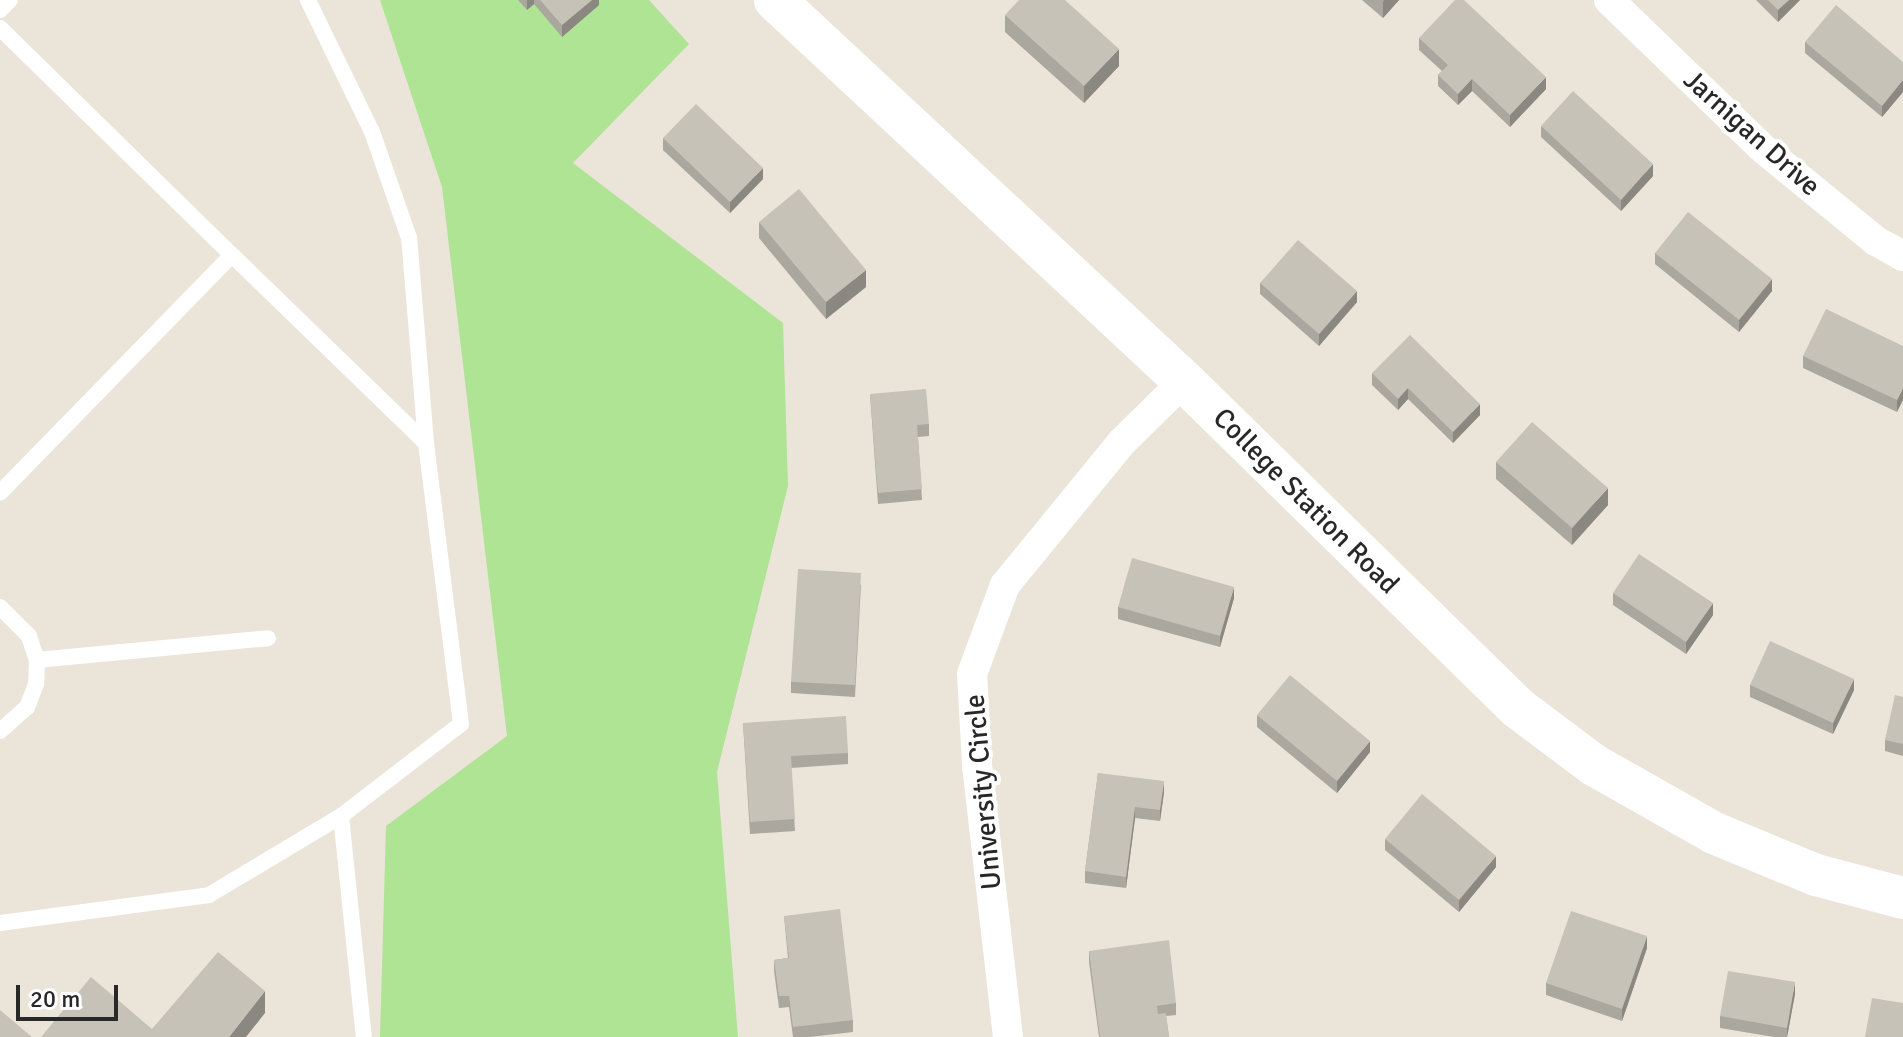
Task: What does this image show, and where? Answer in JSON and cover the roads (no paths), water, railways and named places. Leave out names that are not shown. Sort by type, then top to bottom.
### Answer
[{"type":"main road","name":"College Station Road","points":[[775,0],[1184,381],[1518,708],[1594,765],[1714,833],[1816,875],[1903,898]]},
{"type":"street","name":"Jarnigan Drive","points":[[1609,0],[1761,147],[1876,241],[1903,256]]},
{"type":"street","name":"University Circle","points":[[1008,1037],[977,765],[972,674],[1005,585],[1123,441],[1184,381]]},
{"type":"lane","points":[[0,10],[10,0]]},
{"type":"lane","points":[[0,923],[209,895],[341,816],[461,724],[426,443],[409,238],[372,132],[308,0]]},
{"type":"lane","points":[[0,28],[426,443]]},
{"type":"lane","points":[[0,493],[232,255]]},
{"type":"lane","points":[[0,607],[29,636],[37,660],[36,684],[27,707],[0,731]]},
{"type":"lane","points":[[37,660],[268,638]]},
{"type":"lane","points":[[341,816],[364,1037]]}]
